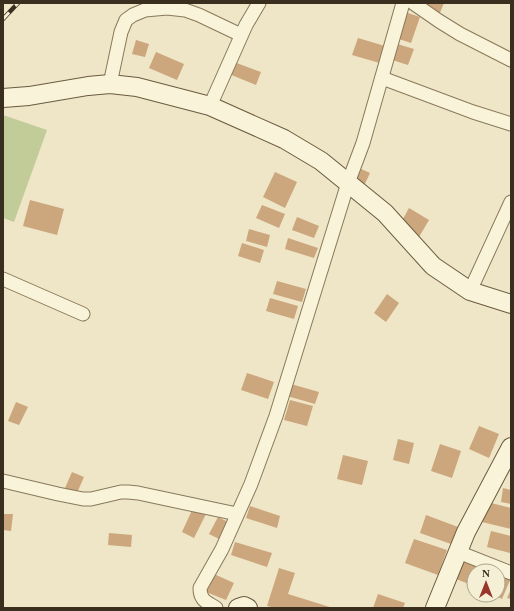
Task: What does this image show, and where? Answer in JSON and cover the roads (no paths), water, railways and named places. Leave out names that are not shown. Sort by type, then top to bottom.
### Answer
[{"type":"street","points":[[210,106],[241,35],[259,3]]},
{"type":"street","points":[[216,608],[203,600],[200,594],[200,588],[222,549],[251,484],[276,416],[315,286],[348,183],[363,143],[403,3]]},
{"type":"street","points":[[413,3],[460,34],[511,60]]},
{"type":"street","points":[[110,84],[121,32],[126,20],[132,15],[145,10],[167,8],[185,10],[241,35]]},
{"type":"street","points":[[382,78],[473,112],[511,124]]},
{"type":"street","points":[[3,98],[29,96],[88,86],[110,84],[137,87],[210,106],[284,139],[321,161],[385,213],[433,266],[470,291],[511,304]]},
{"type":"street","points":[[470,291],[511,202]]},
{"type":"street","points":[[3,279],[83,314]]},
{"type":"street","points":[[436,608],[466,532],[511,447]]},
{"type":"street","points":[[3,481],[83,499],[91,499],[121,492],[138,493],[237,514]]},
{"type":"street","points":[[458,552],[511,573]]},
{"type":"street","points":[[238,608],[244,606],[248,608]]},
{"type":"railway","points":[[3,19],[18,3]]}]
